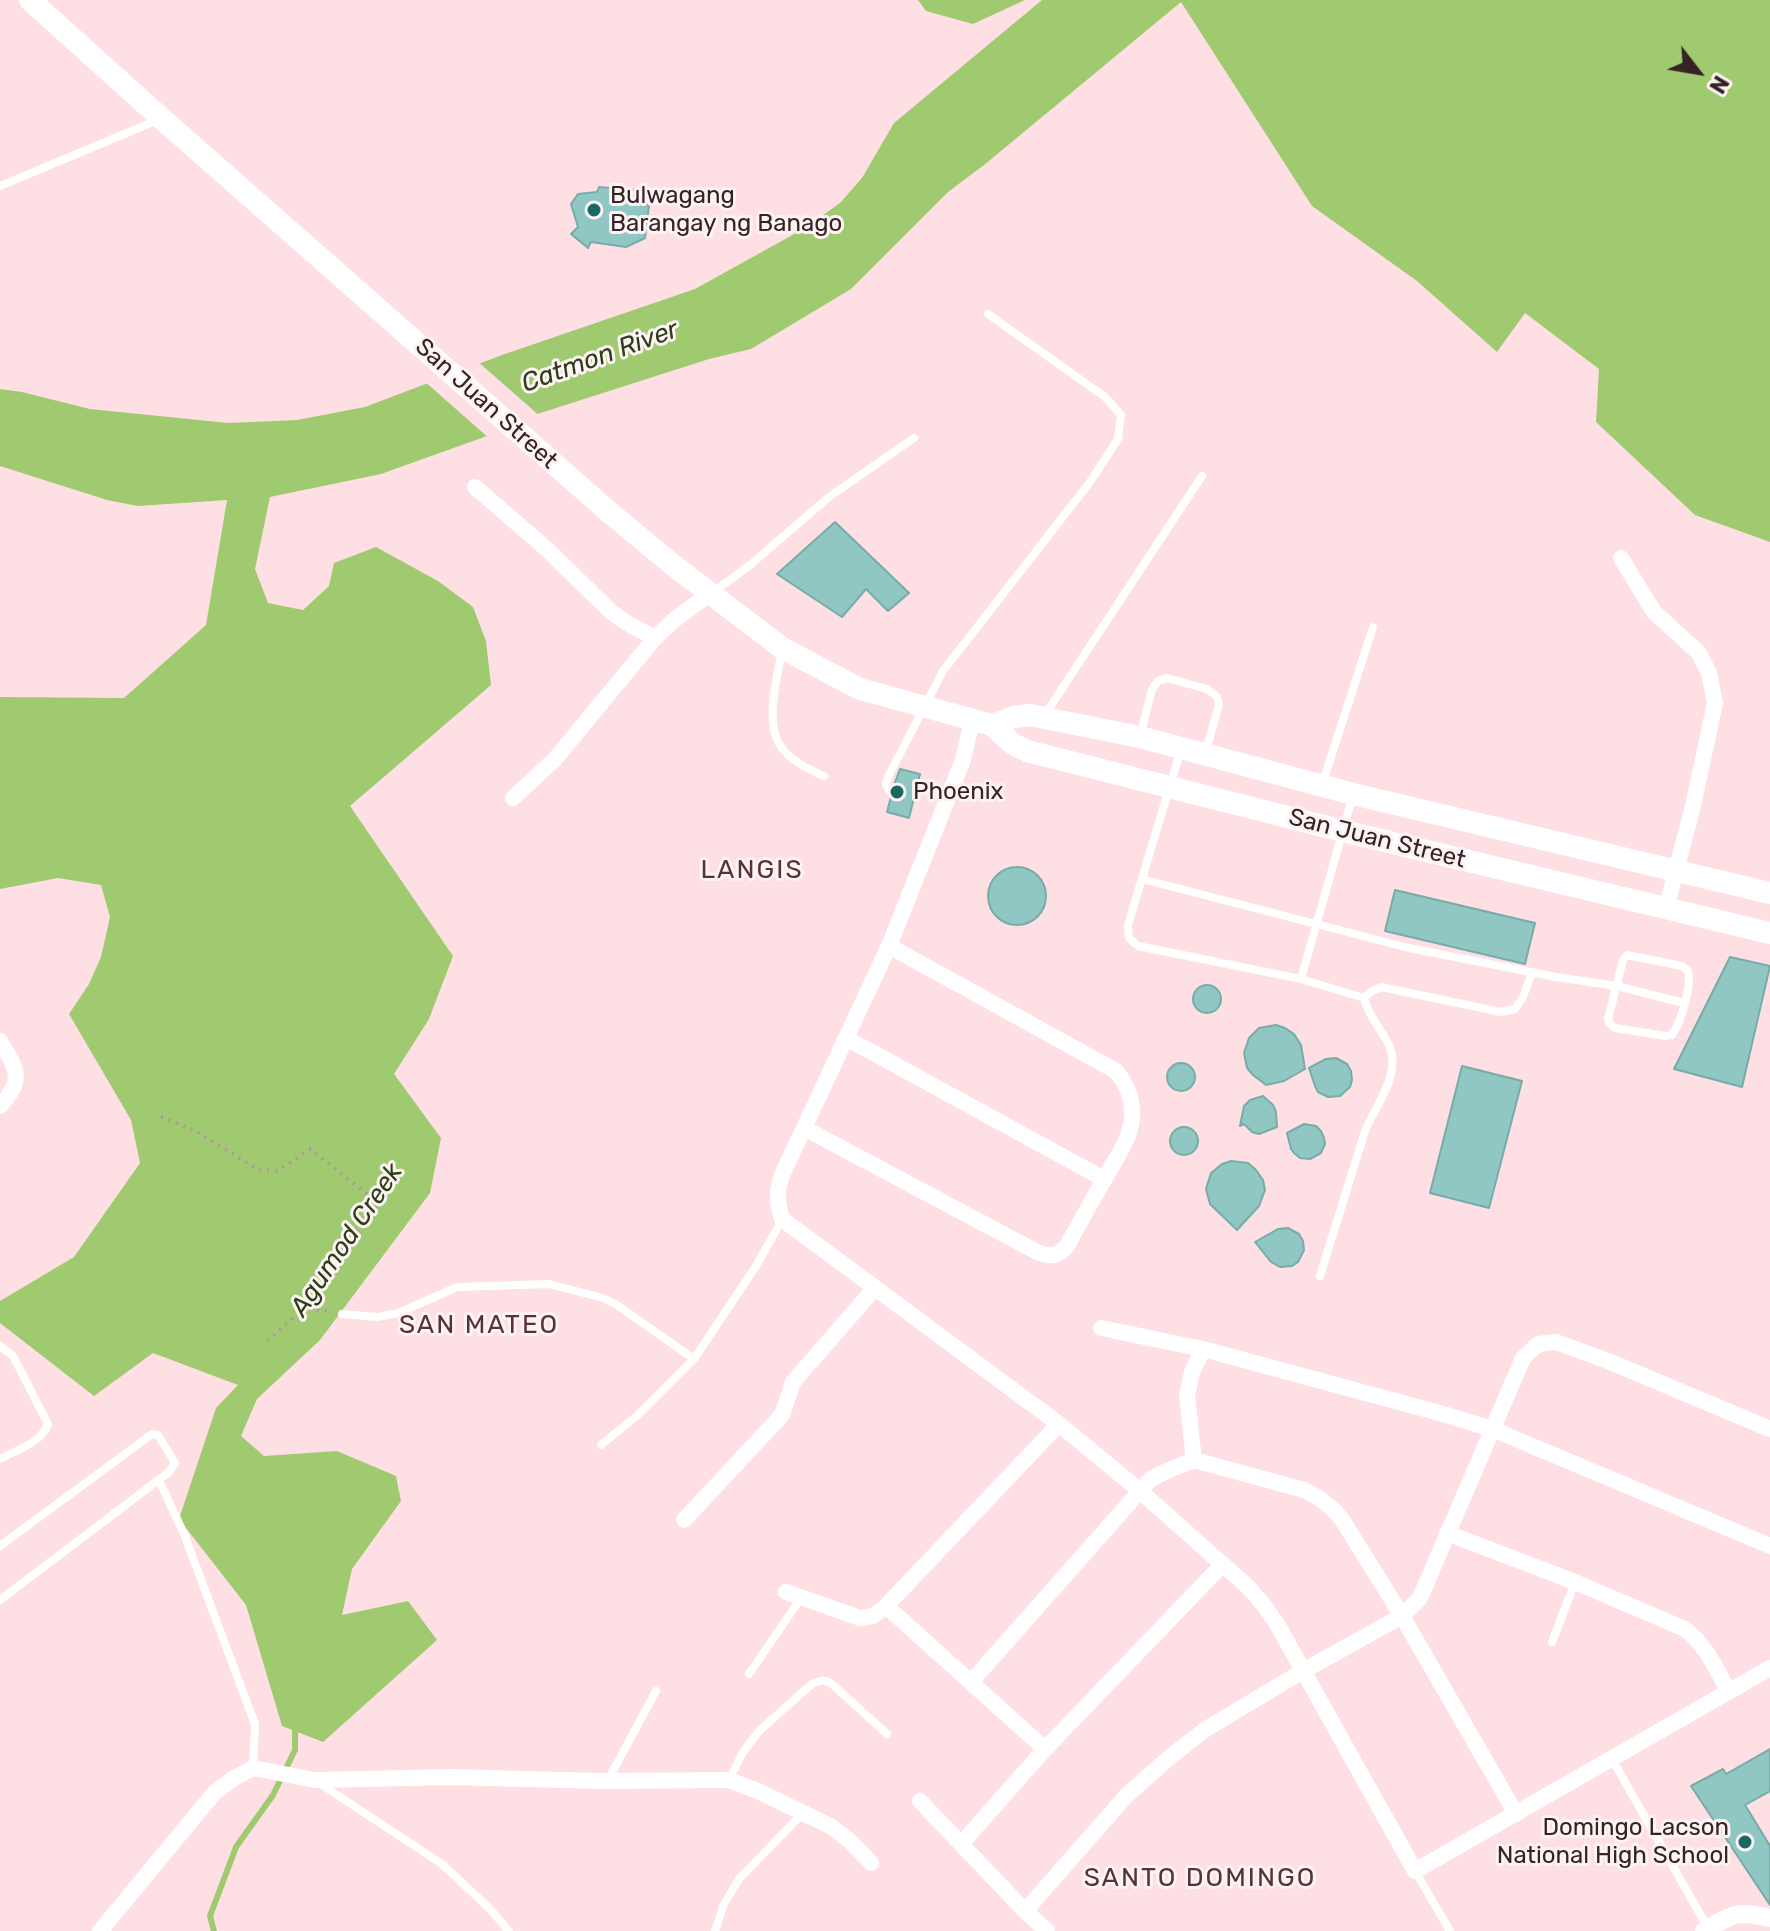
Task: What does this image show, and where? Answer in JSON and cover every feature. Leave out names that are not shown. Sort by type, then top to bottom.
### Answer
[{"type":"main road","name":"San Juan Street","points":[[30,0],[529,442],[673,565],[782,648],[860,689],[982,723],[1027,751],[1343,831],[1770,933]]},
{"type":"main road","name":"San Juan Street","points":[[982,723],[1030,715],[1140,737],[1353,794],[1770,893]]},
{"type":"street","points":[[475,487],[549,551],[610,611],[655,638]]},
{"type":"street","points":[[1621,558],[1654,612],[1699,653],[1709,673],[1715,703],[1693,806],[1666,909]]},
{"type":"street","points":[[513,798],[555,759],[655,638],[711,593]]},
{"type":"street","points":[[982,723],[963,760],[889,946],[788,1160],[778,1186],[778,1206],[782,1219],[1059,1424],[1223,1564],[1263,1604],[1415,1871],[1770,1668]]},
{"type":"street","points":[[804,1128],[1045,1255],[1053,1256],[1067,1246],[1130,1129],[1133,1112],[1130,1097],[1116,1071],[889,946]]},
{"type":"street","points":[[846,1038],[1104,1179]]},
{"type":"street","points":[[0,1041],[18,1076],[9,1096],[0,1106]]},
{"type":"street","points":[[684,1520],[782,1415],[793,1382],[875,1288]]},
{"type":"street","points":[[1101,1328],[1203,1349],[1492,1429],[1770,1546]]},
{"type":"street","points":[[1025,1911],[1127,1795],[1170,1757],[1206,1729],[1402,1616],[1420,1598],[1523,1358],[1538,1344],[1556,1342],[1608,1361],[1770,1429]]},
{"type":"street","points":[[1194,1460],[1187,1396],[1192,1372],[1203,1349]]},
{"type":"street","points":[[793,1595],[860,1618],[873,1616],[1059,1424]]},
{"type":"street","points":[[971,1682],[1151,1479],[1194,1460],[1304,1490],[1319,1498],[1343,1521],[1402,1616],[1516,1814]]},
{"type":"street","points":[[1447,1533],[1575,1582],[1685,1629],[1706,1650],[1729,1692]]},
{"type":"street","points":[[961,1844],[1045,1749],[1223,1564]]},
{"type":"street","points":[[886,1606],[1045,1749]]},
{"type":"street","points":[[100,1931],[215,1792],[234,1778],[257,1769],[311,1779],[729,1780],[832,1827],[871,1863]]},
{"type":"street","points":[[920,1801],[1047,1931]]},
{"type":"street","points":[[1704,1926],[1743,1913],[1770,1918]]},
{"type":"lane","points":[[0,186],[161,118]]},
{"type":"lane","points":[[889,790],[886,784],[889,775],[943,671],[1090,482],[1118,439],[1121,415],[1105,397],[988,314]]},
{"type":"lane","points":[[711,593],[750,565],[829,497],[914,438]]},
{"type":"lane","points":[[1043,717],[1202,476]]},
{"type":"lane","points":[[1322,786],[1373,627]]},
{"type":"lane","points":[[782,648],[772,713],[780,747],[797,762],[824,776]]},
{"type":"lane","points":[[1140,737],[1152,689],[1158,681],[1167,678],[1194,685],[1207,689],[1217,697],[1219,704],[1205,755]]},
{"type":"lane","points":[[1181,748],[1128,925],[1129,938],[1138,946],[1301,979],[1364,998]]},
{"type":"lane","points":[[1301,979],[1353,794]]},
{"type":"lane","points":[[1142,879],[1409,948],[1617,986],[1684,1003]]},
{"type":"lane","points":[[1627,955],[1682,966],[1688,971],[1690,978],[1684,1003],[1672,1035],[1615,1028],[1608,1019],[1623,960],[1627,955]]},
{"type":"lane","points":[[1364,998],[1381,987],[1501,1012],[1515,1009],[1532,972]]},
{"type":"lane","points":[[1320,1276],[1365,1131],[1383,1097],[1393,1064],[1392,1052],[1373,1022],[1364,998]]},
{"type":"lane","points":[[601,1445],[639,1414],[694,1359],[756,1266],[782,1219]]},
{"type":"lane","points":[[342,1314],[378,1317],[398,1313],[457,1287],[549,1284],[603,1298],[617,1305],[694,1359]]},
{"type":"lane","points":[[0,1346],[13,1356],[48,1424],[45,1433],[36,1440],[0,1459]]},
{"type":"lane","points":[[0,1546],[152,1434],[158,1435],[175,1463],[159,1480],[0,1600]]},
{"type":"lane","points":[[159,1480],[184,1534],[255,1724],[257,1769]]},
{"type":"lane","points":[[1552,1642],[1575,1582]]},
{"type":"lane","points":[[749,1674],[793,1595]]},
{"type":"lane","points":[[729,1780],[743,1752],[760,1730],[819,1680],[832,1684],[887,1734]]},
{"type":"lane","points":[[607,1781],[656,1691]]},
{"type":"lane","points":[[1612,1759],[1704,1926]]},
{"type":"lane","points":[[311,1779],[442,1864],[509,1931]]},
{"type":"lane","points":[[715,1931],[724,1904],[739,1879],[802,1814]]},
{"type":"lane","points":[[1415,1871],[1450,1931]]},
{"type":"path","points":[[161,1117],[194,1130],[257,1169],[277,1171],[310,1149],[367,1194],[377,1209],[348,1240],[309,1308],[265,1343]]},
{"type":"path","points":[[309,1308],[324,1310]]},
{"type":"water","points":[[918,0],[1025,0],[973,24],[926,11]]},
{"type":"water","name":"Catmon River","points":[[1042,0],[1770,0],[1770,542],[1695,515],[1596,422],[1599,369],[1525,313],[1497,352],[1417,281],[1312,206],[1181,2],[948,192],[851,289],[751,349],[709,359],[528,417],[487,436],[381,474],[270,497],[255,569],[268,603],[303,610],[329,586],[334,563],[376,547],[438,581],[473,607],[486,641],[491,685],[350,806],[453,956],[429,1019],[394,1074],[441,1138],[430,1193],[320,1340],[257,1399],[241,1436],[264,1456],[337,1451],[396,1476],[401,1501],[352,1569],[342,1615],[408,1601],[437,1640],[323,1742],[282,1726],[246,1605],[179,1519],[216,1408],[238,1385],[153,1353],[94,1396],[0,1323],[0,1301],[74,1257],[140,1163],[131,1120],[69,1014],[89,984],[101,957],[110,917],[101,885],[58,878],[0,889],[0,697],[124,698],[206,625],[227,500],[138,506],[107,500],[0,466],[0,389],[90,409],[228,423],[297,420],[365,407],[502,355],[695,289],[805,228],[840,203],[862,178],[894,123]]},
{"type":"pier","points":[[476,360],[541,417],[490,439],[423,380]]},
{"type":"building","points":[[599,187],[634,190],[635,197],[649,206],[645,238],[626,247],[591,242],[588,248],[571,234],[578,227],[571,204],[578,194],[597,192]]},
{"type":"building","points":[[835,522],[909,593],[888,611],[866,589],[842,617],[777,574]]},
{"type":"building","points":[[900,769],[920,774],[909,818],[887,812],[896,791],[894,785]]},
{"type":"building","points":[[1017,867],[1028,869],[1037,876],[1044,885],[1044,907],[1037,916],[1028,923],[1017,925],[1006,923],[997,916],[990,907],[988,896],[990,885],[997,876],[1006,869]]},
{"type":"building","points":[[1395,890],[1535,923],[1525,964],[1385,931]]},
{"type":"building","points":[[1730,957],[1770,966],[1742,1087],[1674,1069]]},
{"type":"building","points":[[1207,985],[1217,989],[1221,999],[1217,1009],[1207,1013],[1197,1009],[1193,999],[1197,989]]},
{"type":"building","points":[[1276,1025],[1294,1034],[1301,1045],[1305,1069],[1284,1081],[1266,1085],[1247,1068],[1244,1053],[1249,1038],[1259,1028]]},
{"type":"building","points":[[1336,1058],[1347,1064],[1352,1080],[1350,1087],[1340,1096],[1328,1097],[1318,1092],[1309,1068],[1326,1059]]},
{"type":"building","points":[[1181,1063],[1191,1067],[1195,1077],[1191,1087],[1181,1091],[1171,1087],[1167,1077],[1171,1067]]},
{"type":"building","points":[[1462,1066],[1522,1081],[1489,1208],[1430,1193]]},
{"type":"building","points":[[1263,1096],[1273,1105],[1277,1127],[1259,1134],[1244,1124],[1240,1126],[1244,1106],[1250,1100]]},
{"type":"building","points":[[1304,1124],[1316,1126],[1324,1138],[1321,1153],[1310,1159],[1300,1158],[1294,1153],[1287,1133]]},
{"type":"building","points":[[1184,1127],[1194,1131],[1198,1141],[1194,1151],[1184,1155],[1174,1151],[1170,1141],[1174,1131]]},
{"type":"building","points":[[1231,1161],[1248,1163],[1263,1180],[1265,1190],[1259,1206],[1237,1230],[1210,1204],[1206,1189],[1211,1173]]},
{"type":"building","points":[[1288,1228],[1299,1234],[1304,1250],[1298,1262],[1280,1267],[1271,1262],[1255,1242],[1278,1229]]},
{"type":"building","name":"Domingo Lacson National High School","points":[[1770,1749],[1770,1791],[1745,1805],[1770,1846],[1770,1905],[1691,1786],[1723,1769],[1726,1774]]},
{"type":"waterway","name":"Agumod Creek","points":[[214,1931],[210,1916],[236,1847],[273,1795],[295,1750],[295,1724]]},
{"type":"place","name":"Bulwagang Barangay ng Banago","points":[[594,210]]},
{"type":"place","name":"Phoenix","points":[[897,792]]},
{"type":"place","name":"Domingo Lacson National High School","points":[[1745,1842]]},
{"type":"district","name":"LANGIS","points":[[752,870]]},
{"type":"district","name":"SAN MATEO","points":[[479,1325]]},
{"type":"district","name":"SANTO DOMINGO","points":[[1200,1878]]}]
